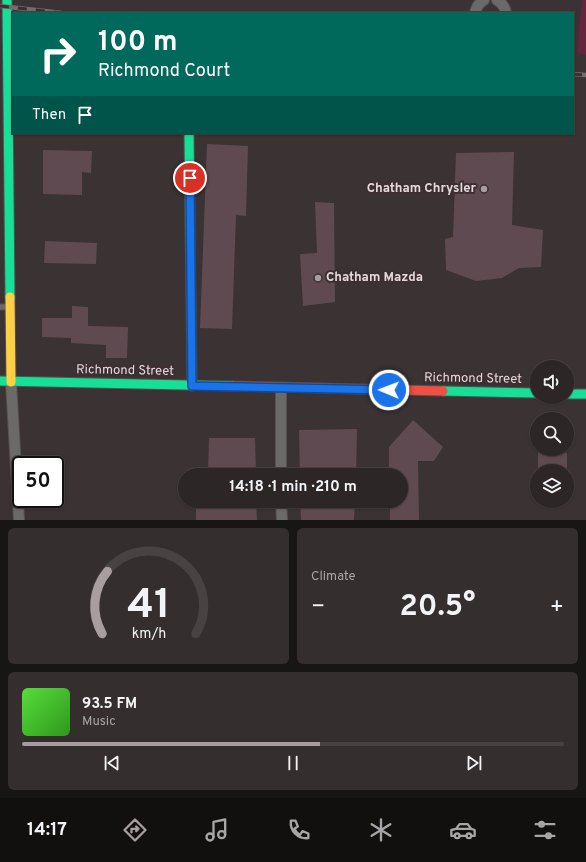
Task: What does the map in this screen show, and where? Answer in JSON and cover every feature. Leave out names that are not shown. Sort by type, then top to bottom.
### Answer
[{"type":"street","points":[[7,0],[11,382],[19,520]]},
{"type":"street","points":[[475,12],[481,1]]},
{"type":"street","points":[[499,1],[506,12]]},
{"type":"street","points":[[189,134],[192,386]]},
{"type":"street","name":"Richmond Street","points":[[0,382],[530,393]]},
{"type":"street","points":[[281,388],[281,468]]},
{"type":"street","points":[[574,394],[586,394]]},
{"type":"street","points":[[282,508],[282,520]]},
{"type":"lane","points":[[0,307],[11,307]]},
{"type":"shaded area","points":[[582,0],[586,0],[586,55],[577,53]]},
{"type":"building","points":[[207,144],[248,146],[246,216],[236,215],[232,329],[200,328]]},
{"type":"building","points":[[43,150],[92,151],[91,173],[82,172],[82,195],[43,194]]},
{"type":"building","name":"Chatham Chrysler","points":[[514,152],[512,225],[543,230],[541,267],[519,268],[502,278],[476,281],[446,270],[445,239],[453,237],[456,153]]},
{"type":"building","name":"Chatham Mazda","points":[[315,202],[334,203],[335,302],[303,306],[300,254],[317,253]]},
{"type":"building","points":[[45,241],[97,243],[96,264],[44,263]]},
{"type":"building","points":[[72,306],[88,307],[88,326],[128,327],[127,358],[106,358],[106,345],[71,343],[71,338],[42,337],[42,318],[72,318]]},
{"type":"building","points":[[413,420],[443,447],[434,461],[418,461],[419,520],[390,520],[390,508],[408,508],[408,468],[389,468],[389,447]]},
{"type":"building","points":[[357,429],[356,468],[300,468],[299,430]]},
{"type":"building","points":[[209,438],[255,438],[256,468],[208,468]]},
{"type":"building","points":[[538,456],[567,456],[567,464],[538,464]]},
{"type":"building","points":[[196,508],[256,508],[257,520],[196,520]]},
{"type":"building","points":[[300,508],[355,508],[354,520],[301,520]]},
{"type":"railway","points":[[0,6],[53,12]]},
{"type":"railway","points":[[574,74],[586,75]]},
{"type":"traffic: fast","points":[[7,0],[10,297]]},
{"type":"traffic: fast","points":[[189,134],[192,386]]},
{"type":"traffic: fast","points":[[0,381],[232,386]]},
{"type":"traffic: fast","points":[[443,391],[530,393]]},
{"type":"traffic: fast","points":[[574,394],[586,394]]},
{"type":"traffic: slow","points":[[10,297],[11,382]]},
{"type":"traffic: jam","points":[[232,386],[443,391]]},
{"type":"place","name":"Chatham Chrysler","points":[[484,189]]},
{"type":"place","name":"Chatham Mazda","points":[[318,278]]},
{"type":"route","points":[[190,178],[192,386],[389,390]]}]
